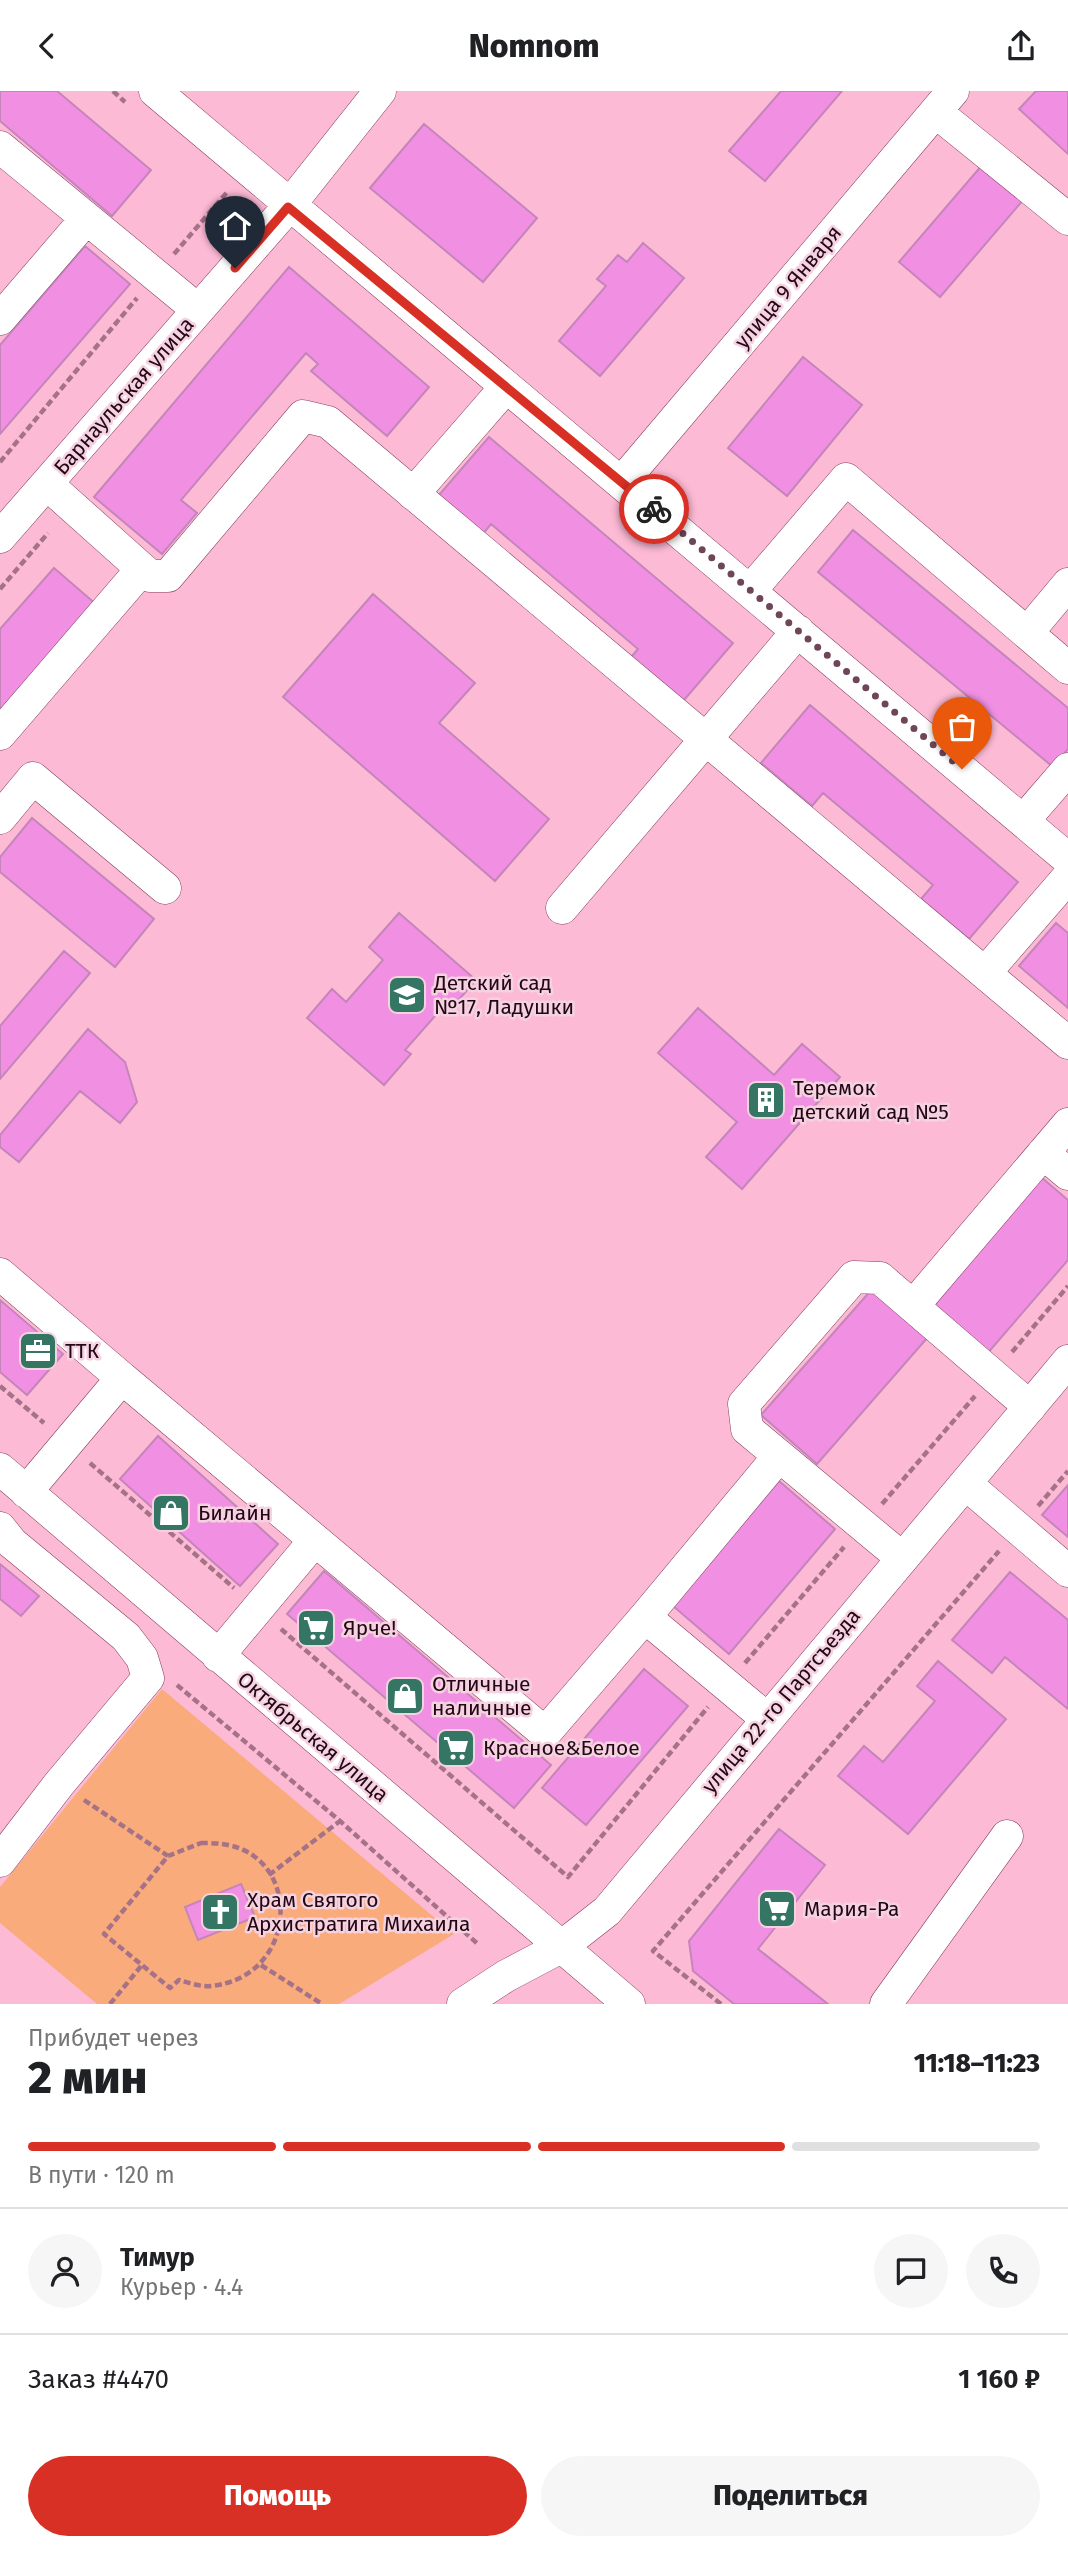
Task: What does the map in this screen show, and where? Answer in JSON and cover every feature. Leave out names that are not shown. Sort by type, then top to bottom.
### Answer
[{"type":"street","points":[[155,91],[288,207],[621,482],[1068,859]]},
{"type":"street","name":"Барнаульская улица","points":[[0,537],[288,207],[380,91]]},
{"type":"street","points":[[945,101],[1068,219]]},
{"type":"street","name":"улица 9 Января","points":[[621,482],[945,101]]},
{"type":"street","points":[[0,147],[198,310]]},
{"type":"street","points":[[0,319],[86,219]]},
{"type":"street","points":[[413,494],[506,387]]},
{"type":"street","points":[[47,484],[150,576],[168,576],[303,416],[327,422],[1068,1043]]},
{"type":"street","points":[[750,591],[846,479],[1068,668]]},
{"type":"street","points":[[0,734],[142,569]]},
{"type":"street","points":[[1027,633],[1068,584]]},
{"type":"street","points":[[562,908],[798,631]]},
{"type":"street","points":[[1023,821],[1068,769]]},
{"type":"street","points":[[0,818],[33,778],[165,888]]},
{"type":"street","points":[[985,974],[1068,877]]},
{"type":"street","points":[[913,1306],[1068,1124]]},
{"type":"street","points":[[1043,1153],[1068,1174]]},
{"type":"street","points":[[0,1274],[545,1733],[779,1456]]},
{"type":"street","points":[[902,1558],[747,1429],[744,1404],[854,1277],[880,1278],[1030,1407]]},
{"type":"street","name":"улица 22-го Партсъезда","points":[[463,2004],[506,1976],[561,1947],[607,1911],[766,1718],[1068,1361]]},
{"type":"street","points":[[26,1492],[122,1378]]},
{"type":"street","name":"Октябрьская улица","points":[[0,1469],[629,2004]]},
{"type":"street","points":[[966,1484],[1068,1571]]},
{"type":"street","points":[[0,1528],[12,1543],[126,1637],[142,1658],[148,1678],[59,1784],[0,1861]]},
{"type":"street","points":[[218,1656],[315,1540]]},
{"type":"street","points":[[645,1617],[766,1718]]},
{"type":"street","points":[[886,2004],[1007,1836]]},
{"type":"path","points":[[0,462],[228,191]]},
{"type":"path","points":[[0,1386],[568,1877],[725,1685],[1068,1286]]},
{"type":"path","points":[[721,2004],[653,1951],[1068,1471]]},
{"type":"path","points":[[169,1679],[340,1821],[479,1945]]},
{"type":"path","points":[[59,1784],[168,1856]]},
{"type":"path","points":[[268,1875],[340,1821]]},
{"type":"path","points":[[201,1843],[230,1845],[256,1859],[274,1882],[282,1911],[277,1940],[261,1965],[237,1981],[208,1987],[179,1980],[170,1988],[104,1934],[168,1856],[201,1843]]},
{"type":"path","points":[[110,2004],[142,1965]]},
{"type":"path","points":[[261,1965],[322,2004]]},
{"type":"shaded area","points":[[162,1689],[454,1934],[339,2004],[97,2004],[0,1923],[0,1887]]},
{"type":"building","points":[[0,91],[57,91],[151,170],[112,216],[0,121]]},
{"type":"building","points":[[781,91],[842,91],[765,181],[729,151]]},
{"type":"building","points":[[1036,91],[1068,91],[1068,154],[1019,109]]},
{"type":"building","points":[[424,124],[537,218],[483,282],[370,188]]},
{"type":"building","points":[[983,164],[1024,199],[940,297],[899,262]]},
{"type":"building","points":[[643,243],[684,278],[600,376],[559,341],[606,286],[597,279],[618,255],[627,262]]},
{"type":"building","points":[[85,246],[130,284],[0,434],[0,345]]},
{"type":"building","points":[[289,267],[429,387],[387,436],[311,371],[318,364],[306,353],[181,500],[197,513],[162,554],[94,497]]},
{"type":"building","points":[[803,357],[862,405],[787,496],[728,448]]},
{"type":"building","points":[[489,437],[733,643],[678,707],[626,663],[638,649],[491,524],[478,540],[433,502]]},
{"type":"building","points":[[853,530],[1068,708],[1068,749],[1053,767],[818,572]]},
{"type":"building","points":[[54,568],[97,605],[0,716],[0,629]]},
{"type":"building","points":[[373,594],[475,683],[439,723],[549,819],[495,881],[283,697]]},
{"type":"building","points":[[810,705],[1018,882],[969,939],[921,899],[933,885],[823,793],[812,806],[761,763]]},
{"type":"building","points":[[32,818],[154,919],[115,967],[0,872],[0,857]]},
{"type":"building","name":"Детский сад №17, Ладушки","points":[[399,913],[476,980],[449,1011],[443,1007],[405,1050],[411,1054],[384,1085],[307,1018],[332,989],[346,1002],[383,960],[369,947]]},
{"type":"building","points":[[1056,923],[1068,933],[1068,1008],[1019,966]]},
{"type":"building","points":[[64,951],[90,973],[0,1079],[0,1026]]},
{"type":"building","name":"Теремок детский сад №5","points":[[698,1008],[774,1075],[802,1044],[840,1077],[742,1189],[706,1157],[737,1122],[658,1053]]},
{"type":"building","points":[[88,1029],[125,1062],[137,1102],[120,1123],[80,1091],[19,1162],[0,1147],[0,1135]]},
{"type":"building","points":[[1041,1177],[1068,1200],[1068,1260],[986,1355],[930,1306]]},
{"type":"building","points":[[873,1288],[928,1337],[817,1464],[761,1415]]},
{"type":"building","points":[[0,1300],[63,1354],[27,1395],[0,1372]]},
{"type":"building","points":[[158,1436],[278,1544],[240,1586],[120,1479]]},
{"type":"building","points":[[779,1481],[835,1529],[729,1654],[673,1606]]},
{"type":"building","points":[[1068,1485],[1068,1537],[1042,1515]]},
{"type":"building","points":[[0,1564],[39,1596],[21,1616],[0,1599]]},
{"type":"building","points":[[324,1571],[551,1765],[514,1808],[287,1614]]},
{"type":"building","points":[[1010,1572],[1068,1620],[1068,1709],[1005,1657],[992,1673],[952,1640]]},
{"type":"building","points":[[938,1661],[1006,1719],[908,1834],[838,1776],[864,1746],[883,1762],[935,1701],[917,1686]]},
{"type":"building","points":[[644,1669],[688,1706],[586,1825],[542,1788]]},
{"type":"building","points":[[779,1829],[825,1865],[758,1949],[828,2004],[734,2004],[693,1971],[689,1941]]},
{"type":"building","name":"Храм Святого Архистратига Михаила","points":[[241,1884],[255,1917],[198,1940],[185,1907]]},
{"type":"way so far","points":[[654,509],[962,769]]},
{"type":"place","name":"Детский сад №17, Ладушки","points":[[407,995]]},
{"type":"place","name":"Теремок детский сад №5","points":[[766,1100]]},
{"type":"place","name":"ТТК","points":[[38,1351]]},
{"type":"place","name":"Билайн","points":[[171,1513]]},
{"type":"place","name":"Ярче!","points":[[316,1628]]},
{"type":"place","name":"Отличные наличные","points":[[405,1696]]},
{"type":"place","name":"Красное&Белое","points":[[456,1748]]},
{"type":"place","name":"Мария-Ра","points":[[777,1909]]},
{"type":"place","name":"Храм Святого Архистратига Михаила","points":[[220,1912]]},
{"type":"route","points":[[235,268],[288,207],[654,509]]}]
